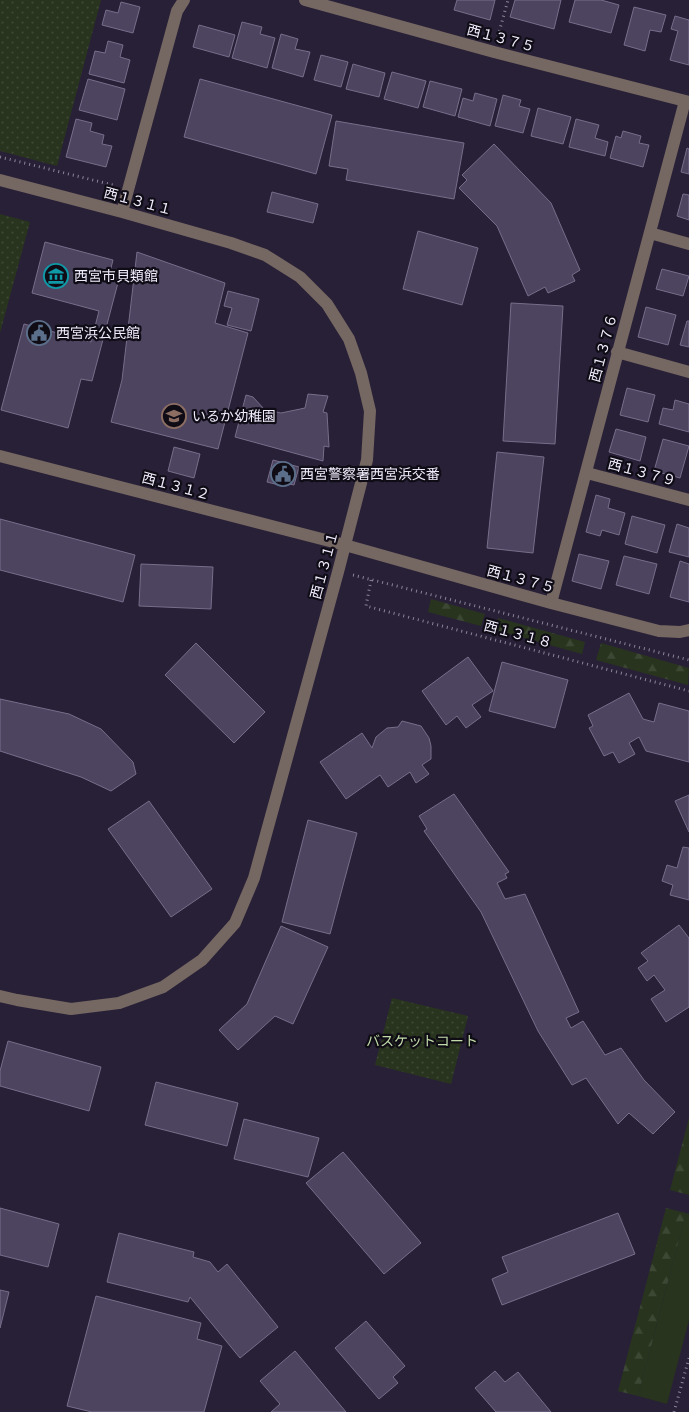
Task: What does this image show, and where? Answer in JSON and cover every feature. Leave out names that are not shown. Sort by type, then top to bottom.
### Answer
[{"type":"street","points":[[122,212],[177,11],[184,0]]},
{"type":"street","name":"西１３７５","points":[[306,0],[494,52],[687,102]]},
{"type":"street","name":"西１３７６","points":[[551,603],[687,102]]},
{"type":"street","name":"西１３１１","points":[[0,180],[122,212],[231,243],[265,255],[300,277],[327,304],[349,339],[361,373],[370,411],[367,460],[345,546],[254,878],[235,923],[202,960],[163,987],[119,1003],[71,1009],[0,996]]},
{"type":"street","points":[[650,233],[689,244]]},
{"type":"street","points":[[618,352],[689,372]]},
{"type":"street","name":"西１３１２","points":[[0,456],[345,546]]},
{"type":"street","name":"西１３７９","points":[[587,473],[689,500]]},
{"type":"street","name":"西１３７５","points":[[345,546],[659,631],[680,632],[689,630]]},
{"type":"path","points":[[494,52],[508,0]]},
{"type":"path","points":[[0,156],[128,189]]},
{"type":"path","points":[[338,572],[689,660]]},
{"type":"path","name":"西１３１８","points":[[371,580],[366,606],[689,691]]},
{"type":"path","points":[[674,1412],[689,1358]]},
{"type":"green space","points":[[0,0],[101,0],[57,166],[0,151]]},
{"type":"green space","points":[[0,214],[30,222],[0,333]]},
{"type":"green space","points":[[431,599],[485,614],[481,626],[428,612]]},
{"type":"green space","points":[[498,618],[585,642],[582,654],[495,630]]},
{"type":"green space","points":[[601,643],[689,668],[688,685],[596,660]]},
{"type":"green space","name":"バスケットコート","points":[[392,998],[468,1016],[451,1084],[375,1065]]},
{"type":"green space","points":[[689,1118],[689,1195],[670,1190]]},
{"type":"green space","points":[[666,1208],[686,1213],[638,1396],[618,1391]]},
{"type":"green space","points":[[686,1213],[689,1214],[689,1320],[667,1404],[638,1396]]},
{"type":"building","points":[[457,0],[495,0],[490,20],[454,10]]},
{"type":"building","points":[[515,0],[561,0],[554,29],[510,17]]},
{"type":"building","points":[[575,0],[601,0],[619,5],[611,33],[569,22]]},
{"type":"building","points":[[121,2],[140,7],[133,33],[102,25],[106,10],[118,13]]},
{"type":"building","points":[[634,7],[666,15],[661,32],[650,30],[645,51],[624,45]]},
{"type":"building","points":[[675,16],[689,20],[689,65],[670,60],[678,31],[671,29]]},
{"type":"building","points":[[242,22],[262,27],[260,34],[275,38],[267,68],[232,58]]},
{"type":"building","points":[[199,25],[235,35],[229,57],[193,47]]},
{"type":"building","points":[[281,34],[298,39],[295,49],[310,52],[303,77],[272,68]]},
{"type":"building","points":[[108,41],[123,45],[120,57],[130,60],[124,83],[89,74],[95,51],[105,53]]},
{"type":"building","points":[[321,55],[348,62],[341,87],[314,80]]},
{"type":"building","points":[[353,64],[385,73],[379,97],[346,89]]},
{"type":"building","points":[[392,72],[426,81],[418,108],[384,99]]},
{"type":"building","points":[[88,79],[125,89],[117,120],[79,110]]},
{"type":"building","points":[[200,79],[332,115],[316,174],[184,137]]},
{"type":"building","points":[[430,81],[462,89],[455,116],[423,107]]},
{"type":"building","points":[[475,93],[497,99],[490,126],[458,117],[463,98],[473,101]]},
{"type":"building","points":[[503,95],[521,100],[519,106],[530,109],[523,133],[495,126]]},
{"type":"building","points":[[538,108],[571,117],[563,144],[531,136]]},
{"type":"building","points":[[76,119],[92,123],[90,131],[104,135],[102,144],[112,146],[106,167],[66,157]]},
{"type":"building","points":[[576,119],[599,125],[595,138],[608,142],[605,156],[569,147]]},
{"type":"building","points":[[336,121],[464,143],[454,199],[346,180],[348,169],[329,166]]},
{"type":"building","points":[[623,131],[641,136],[639,143],[649,145],[643,167],[610,158],[616,136],[621,138]]},
{"type":"building","points":[[494,144],[551,203],[580,270],[572,275],[575,281],[548,293],[545,287],[528,296],[497,226],[459,188],[467,180],[462,175]]},
{"type":"building","points":[[687,148],[689,149],[689,174],[681,172]]},
{"type":"building","points":[[272,192],[318,204],[313,223],[267,212]]},
{"type":"building","points":[[683,194],[689,195],[689,220],[677,216]]},
{"type":"building","points":[[418,231],[478,248],[462,305],[403,289]]},
{"type":"building","name":"西宮浜公民館","points":[[45,242],[113,260],[109,276],[119,279],[92,381],[81,379],[68,428],[1,410],[24,324],[91,342],[99,311],[32,293]]},
{"type":"building","points":[[137,252],[225,283],[215,323],[248,333],[218,449],[111,422],[122,380]]},
{"type":"building","points":[[662,269],[689,276],[683,296],[656,289]]},
{"type":"building","points":[[228,291],[259,299],[251,331],[227,325],[232,308],[224,306]]},
{"type":"building","points":[[511,303],[563,306],[555,444],[503,441]]},
{"type":"building","points":[[646,307],[676,315],[668,345],[638,337]]},
{"type":"building","points":[[687,321],[689,321],[689,347],[680,345]]},
{"type":"building","points":[[627,388],[655,395],[648,422],[620,415]]},
{"type":"building","points":[[308,394],[328,396],[323,412],[327,413],[329,447],[324,446],[323,461],[235,437],[246,395],[253,397],[264,409],[281,413],[305,408]]},
{"type":"building","points":[[675,400],[689,404],[689,432],[659,424],[663,408],[673,410]]},
{"type":"building","points":[[616,429],[646,437],[640,461],[609,452]]},
{"type":"building","points":[[663,439],[689,446],[680,478],[654,471]]},
{"type":"building","points":[[174,447],[200,454],[194,478],[168,471]]},
{"type":"building","points":[[497,452],[544,457],[533,553],[487,548]]},
{"type":"building","name":"西宮警察署西宮浜交番","points":[[273,460],[299,467],[294,485],[280,482],[279,485],[267,482]]},
{"type":"building","points":[[596,495],[610,499],[608,508],[625,513],[619,535],[602,530],[600,536],[586,532]]},
{"type":"building","points":[[632,516],[665,525],[657,553],[625,544]]},
{"type":"building","points":[[0,519],[135,555],[123,602],[0,570]]},
{"type":"building","points":[[677,524],[689,528],[689,557],[669,552]]},
{"type":"building","points":[[579,554],[609,561],[601,589],[572,581]]},
{"type":"building","points":[[624,556],[657,564],[649,594],[616,585]]},
{"type":"building","points":[[680,561],[689,564],[689,602],[670,597]]},
{"type":"building","points":[[141,564],[213,567],[211,609],[139,606]]},
{"type":"building","points":[[196,643],[265,712],[234,743],[165,675]]},
{"type":"building","points":[[468,657],[493,691],[472,705],[481,717],[466,728],[457,716],[446,725],[422,691]]},
{"type":"building","points":[[502,662],[568,680],[555,728],[489,711]]},
{"type":"building","points":[[629,693],[643,719],[654,722],[659,703],[689,711],[689,762],[646,751],[639,737],[629,743],[635,754],[619,763],[613,752],[604,756],[589,728],[593,726],[588,715]]},
{"type":"building","points":[[0,699],[69,714],[101,729],[133,762],[136,774],[111,791],[81,777],[0,751]]},
{"type":"building","points":[[402,721],[421,726],[429,738],[431,759],[422,765],[429,774],[416,783],[410,772],[388,787],[380,775],[346,799],[320,762],[362,733],[372,748],[376,737],[387,728],[398,727]]},
{"type":"building","points":[[454,794],[509,872],[505,874],[507,878],[497,883],[505,899],[525,894],[579,1012],[566,1018],[571,1028],[583,1021],[605,1055],[621,1048],[644,1080],[675,1112],[653,1134],[629,1113],[618,1124],[586,1078],[572,1085],[538,1031],[481,912],[424,831],[427,829],[419,816]]},
{"type":"building","points":[[689,795],[689,832],[675,801]]},
{"type":"building","points":[[149,801],[212,889],[171,917],[108,829]]},
{"type":"building","points":[[308,820],[357,833],[330,934],[282,922]]},
{"type":"building","points":[[683,847],[689,848],[689,900],[670,895],[673,885],[662,881],[667,865],[677,868]]},
{"type":"building","points":[[679,925],[689,938],[689,1007],[666,1022],[651,999],[665,990],[654,975],[647,981],[638,968],[648,961],[641,953]]},
{"type":"building","points":[[281,926],[328,947],[293,1024],[275,1016],[238,1050],[219,1030],[247,1004]]},
{"type":"building","points":[[8,1041],[101,1067],[89,1111],[0,1086],[0,1071]]},
{"type":"building","points":[[156,1082],[238,1103],[227,1146],[145,1125]]},
{"type":"building","points":[[244,1119],[319,1138],[308,1177],[234,1159]]},
{"type":"building","points":[[343,1152],[421,1243],[384,1274],[306,1183]]},
{"type":"building","points":[[0,1208],[59,1224],[48,1267],[0,1255]]},
{"type":"building","points":[[618,1213],[635,1254],[502,1305],[492,1279],[508,1272],[502,1257]]},
{"type":"building","points":[[119,1233],[194,1252],[193,1257],[210,1262],[218,1272],[227,1264],[278,1327],[240,1358],[190,1297],[188,1302],[107,1282]]},
{"type":"building","points":[[0,1290],[9,1292],[0,1328]]},
{"type":"building","points":[[96,1296],[201,1323],[197,1339],[222,1346],[204,1412],[92,1412],[67,1406]]},
{"type":"building","points":[[366,1321],[405,1366],[393,1377],[398,1383],[379,1399],[335,1348]]},
{"type":"building","points":[[295,1351],[346,1412],[271,1412],[280,1404],[260,1381]]},
{"type":"building","points":[[495,1371],[505,1382],[518,1372],[551,1412],[496,1412],[475,1388]]},
{"type":"place","name":"西宮市貝類館","points":[[56,276]]},
{"type":"place","name":"西宮浜公民館","points":[[39,333]]},
{"type":"place","name":"いるか幼稚園","points":[[174,416]]},
{"type":"place","name":"西宮警察署西宮浜交番","points":[[283,474]]}]
